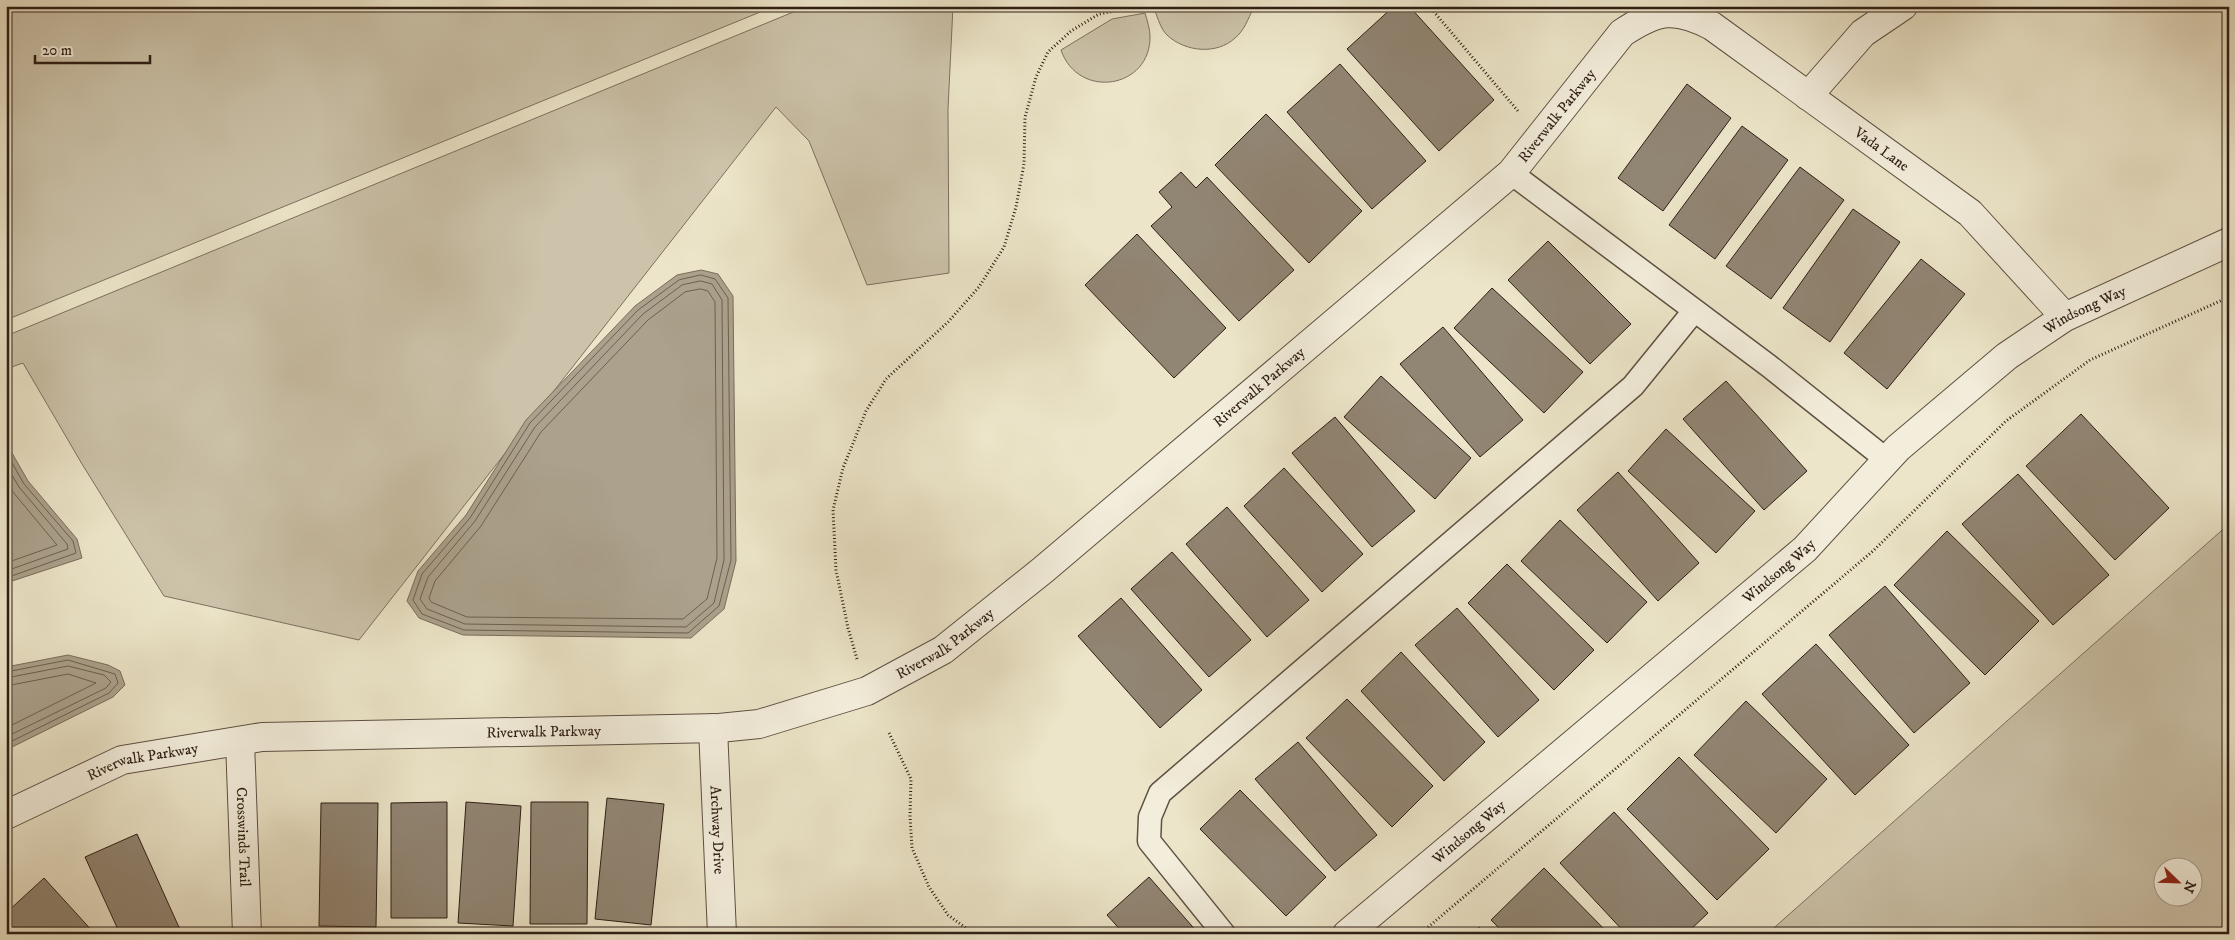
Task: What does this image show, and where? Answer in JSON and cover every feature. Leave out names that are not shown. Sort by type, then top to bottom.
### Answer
[{"type":"street","points":[[1808,96],[1863,33],[1903,6]]},
{"type":"street","name":"Vada Lane","points":[[1674,11],[1693,16],[1712,26],[1970,213],[2065,317]]},
{"type":"street","name":"Riverwalk Parkway","points":[[6,816],[122,760],[240,741],[262,738],[713,728],[759,724],[867,691],[943,650],[1044,570],[1511,173],[1622,33],[1642,20],[1674,11]]},
{"type":"street","name":"Windsong Way","points":[[1347,934],[1805,549],[1887,460],[2007,356],[2065,317],[2229,242]]},
{"type":"street","name":"Archway Drive","points":[[713,728],[722,934]]},
{"type":"street","name":"Crosswinds Trail","points":[[240,741],[247,934]]},
{"type":"lane","points":[[1511,173],[1769,366],[1887,460]]},
{"type":"lane","points":[[1224,934],[1149,841],[1150,817],[1160,793],[1634,386],[1694,311]]},
{"type":"path","points":[[858,660],[848,628],[836,570],[833,510],[843,468],[866,411],[886,379],[948,322],[979,287],[1004,247],[1016,207],[1024,164],[1025,117],[1036,77],[1048,52],[1071,31],[1099,14],[1143,6]]},
{"type":"path","points":[[1429,6],[1523,118]]},
{"type":"path","points":[[1420,934],[1874,551],[2006,421],[2090,360],[2229,297]]},
{"type":"path","points":[[889,733],[911,779],[912,848],[930,887],[948,915],[974,934]]},
{"type":"shaded area","points":[[6,6],[775,6],[6,320]]},
{"type":"shaded area","points":[[808,6],[953,6],[948,109],[949,273],[867,285],[809,141],[776,107],[359,640],[164,596],[82,464],[23,363],[6,369],[6,336]]},
{"type":"shaded area","points":[[1196,6],[1253,6],[1253,9],[1243,28],[1235,38],[1219,47],[1201,49],[1192,48],[1174,41],[1161,27],[1155,11]]},
{"type":"shaded area","points":[[1145,13],[1150,33],[1147,54],[1139,68],[1127,77],[1112,82],[1097,82],[1082,76],[1070,66],[1061,50],[1112,19]]},
{"type":"shaded area","points":[[2229,524],[2229,934],[1767,934]]},
{"type":"water","points":[[701,270],[718,274],[733,296],[736,561],[724,609],[691,638],[463,635],[419,618],[407,601],[418,571],[466,515],[526,420],[635,306],[677,275]]},
{"type":"water","points":[[6,436],[8,446],[28,481],[77,539],[82,558],[6,583]]},
{"type":"water","points":[[68,655],[108,665],[120,671],[125,685],[113,697],[6,750],[6,667]]},
{"type":"building","points":[[1394,6],[1409,6],[1494,100],[1439,151],[1347,49]]},
{"type":"building","points":[[1340,64],[1426,161],[1372,209],[1287,112]]},
{"type":"building","points":[[1687,84],[1731,118],[1663,211],[1618,178]]},
{"type":"building","points":[[1266,114],[1362,211],[1309,263],[1215,165]]},
{"type":"building","points":[[1742,126],[1788,160],[1715,259],[1669,225]]},
{"type":"building","points":[[1800,167],[1844,200],[1771,299],[1726,266]]},
{"type":"building","points":[[1181,172],[1196,188],[1207,177],[1294,270],[1239,321],[1151,226],[1172,207],[1159,192]]},
{"type":"building","points":[[1853,209],[1900,242],[1830,342],[1783,308]]},
{"type":"building","points":[[1137,234],[1226,328],[1174,378],[1085,285]]},
{"type":"building","points":[[1548,241],[1631,324],[1590,364],[1508,280]]},
{"type":"building","points":[[1921,259],[1965,294],[1887,389],[1844,353]]},
{"type":"building","points":[[1492,288],[1583,372],[1544,413],[1454,328]]},
{"type":"building","points":[[1443,327],[1523,420],[1480,457],[1400,364]]},
{"type":"building","points":[[1381,376],[1471,458],[1435,499],[1344,417]]},
{"type":"building","points":[[1726,381],[1807,471],[1764,510],[1683,419]]},
{"type":"building","points":[[2081,414],[2169,508],[2115,560],[2026,466]]},
{"type":"building","points":[[1335,417],[1415,511],[1372,547],[1292,453]]},
{"type":"building","points":[[1666,429],[1755,511],[1716,553],[1628,471]]},
{"type":"building","points":[[1284,468],[1363,554],[1322,592],[1244,506]]},
{"type":"building","points":[[1618,472],[1699,563],[1658,601],[1577,510]]},
{"type":"building","points":[[2018,474],[2109,575],[2053,625],[1962,524]]},
{"type":"building","points":[[1227,507],[1309,600],[1267,637],[1186,544]]},
{"type":"building","points":[[1560,520],[1647,602],[1607,643],[1521,561]]},
{"type":"building","points":[[1947,531],[2039,621],[1985,675],[1894,585]]},
{"type":"building","points":[[1172,552],[1251,640],[1209,677],[1131,589]]},
{"type":"building","points":[[1507,564],[1594,650],[1554,690],[1468,603]]},
{"type":"building","points":[[1885,586],[1970,683],[1914,733],[1829,635]]},
{"type":"building","points":[[1121,598],[1202,690],[1160,728],[1078,636]]},
{"type":"building","points":[[1457,608],[1539,700],[1498,737],[1415,645]]},
{"type":"building","points":[[1816,644],[1909,745],[1855,795],[1762,694]]},
{"type":"building","points":[[1401,652],[1485,742],[1444,781],[1361,691]]},
{"type":"building","points":[[1347,699],[1433,786],[1392,827],[1306,738]]},
{"type":"building","points":[[1746,701],[1827,779],[1776,833],[1694,755]]},
{"type":"building","points":[[1298,742],[1377,835],[1335,871],[1255,779]]},
{"type":"building","points":[[1679,757],[1769,849],[1717,900],[1627,809]]},
{"type":"building","points":[[1240,790],[1326,877],[1286,916],[1200,829]]},
{"type":"building","points":[[607,798],[664,804],[651,925],[595,919]]},
{"type":"building","points":[[447,802],[447,918],[391,918],[391,803]]},
{"type":"building","points":[[466,802],[521,806],[513,926],[458,923]]},
{"type":"building","points":[[531,802],[588,802],[587,924],[530,924]]},
{"type":"building","points":[[321,803],[378,803],[376,927],[319,926]]},
{"type":"building","points":[[1614,812],[1708,913],[1686,934],[1626,934],[1560,863]]},
{"type":"building","points":[[137,834],[182,934],[120,934],[85,857]]},
{"type":"building","points":[[1544,868],[1609,934],[1505,934],[1491,920]]},
{"type":"building","points":[[1149,877],[1199,934],[1124,934],[1107,915]]},
{"type":"building","points":[[44,878],[95,934],[18,934],[6,921],[6,913]]},
{"type":"building","points":[[1479,927],[1486,934],[1472,934]]}]
